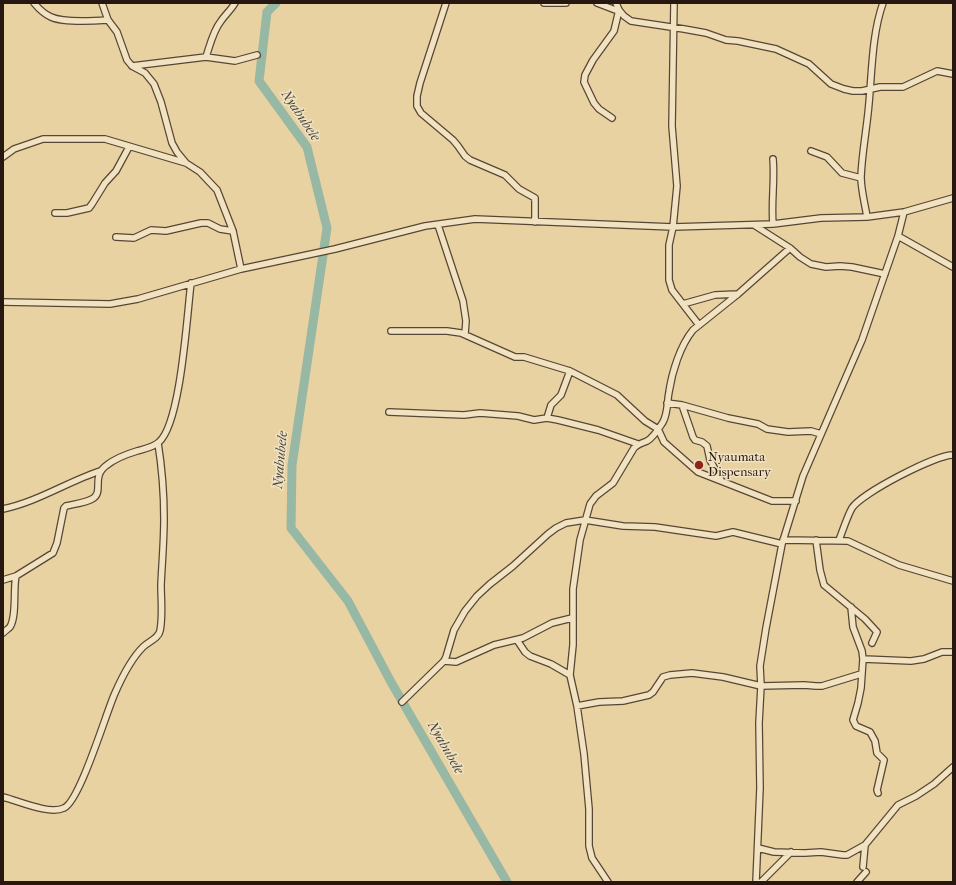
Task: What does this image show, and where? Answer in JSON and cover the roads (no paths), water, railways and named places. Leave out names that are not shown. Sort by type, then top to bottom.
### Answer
[{"type":"street","points":[[34,3],[42,12],[56,19],[87,21],[108,20]]},
{"type":"street","points":[[102,3],[108,20],[117,32],[126,60],[132,66],[145,73],[154,84],[161,102],[172,143],[186,163]]},
{"type":"street","points":[[206,57],[220,21],[235,3]]},
{"type":"street","points":[[446,3],[420,83],[417,96],[417,106],[421,114],[458,146],[470,160],[505,175],[519,189],[535,198],[535,222]]},
{"type":"street","points":[[544,3],[566,3]]},
{"type":"street","points":[[597,3],[619,11]]},
{"type":"street","points":[[616,3],[619,11],[626,19],[632,21],[706,33],[726,40],[776,49],[809,64],[819,75],[837,86],[858,92],[880,88],[903,87],[938,70],[953,74]]},
{"type":"street","points":[[674,3],[672,126],[677,186],[673,227],[668,254],[669,280],[672,290],[699,325]]},
{"type":"street","points":[[867,217],[861,178],[869,90],[879,17],[883,3]]},
{"type":"street","points":[[612,118],[599,109],[594,103],[584,82],[585,75],[593,60],[614,31],[619,11]]},
{"type":"street","points":[[132,66],[206,57],[235,61],[256,55]]},
{"type":"street","points":[[3,157],[14,149],[43,139],[105,139],[186,163],[200,172],[217,190],[233,231],[241,269]]},
{"type":"street","points":[[55,213],[67,213],[89,208],[105,183],[116,171],[129,146]]},
{"type":"street","points":[[811,151],[827,157],[842,173],[861,178]]},
{"type":"street","points":[[773,159],[773,224]]},
{"type":"street","points":[[3,302],[110,304],[138,299],[241,269],[335,249],[425,226],[475,220],[673,227],[754,225],[821,218],[867,217],[904,212],[953,198]]},
{"type":"street","points":[[756,882],[760,788],[758,723],[760,666],[762,646],[782,542],[796,502],[803,476],[862,340],[898,236],[904,212]]},
{"type":"street","points":[[116,236],[134,238],[151,230],[166,231],[201,222],[208,223],[220,229],[233,231]]},
{"type":"street","points":[[438,225],[463,301],[466,321],[465,334]]},
{"type":"street","points":[[754,225],[790,248],[811,264],[821,266],[852,267],[885,274]]},
{"type":"street","points":[[898,236],[953,267]]},
{"type":"street","points":[[608,882],[597,866],[590,852],[587,793],[577,706],[570,675],[573,645],[572,618],[575,568],[585,520],[590,504],[596,496],[613,483],[634,448],[638,444],[651,438],[664,421],[669,391],[683,344],[693,330],[738,294],[790,248]]},
{"type":"street","points":[[3,509],[22,504],[54,491],[80,478],[100,471],[120,457],[158,444],[165,436],[170,425],[176,401],[182,368],[191,283]]},
{"type":"street","points":[[683,304],[715,295],[738,294]]},
{"type":"street","points":[[391,331],[447,331],[465,334],[515,357],[524,357],[570,370],[617,395],[645,420],[658,429],[664,442],[698,472],[772,501],[796,502]]},
{"type":"street","points":[[547,418],[551,405],[561,395],[570,370]]},
{"type":"street","points":[[667,403],[682,405],[728,418],[758,424],[767,429],[821,434]]},
{"type":"street","points":[[682,405],[693,437],[695,440],[702,442],[707,446],[710,460],[721,480]]},
{"type":"street","points":[[389,412],[464,415],[480,413],[518,416],[534,420],[547,418],[583,425],[638,444]]},
{"type":"street","points":[[3,797],[55,811],[66,808],[75,797],[114,694],[125,674],[144,646],[158,636],[160,631],[161,614],[164,520],[161,465],[158,444]]},
{"type":"street","points":[[839,540],[853,508],[864,496],[892,480],[935,459],[953,455]]},
{"type":"street","points":[[3,580],[16,576],[53,553],[57,543],[64,508],[66,506],[93,499],[98,492],[98,476],[100,471]]},
{"type":"street","points":[[402,702],[444,661],[454,630],[477,596],[556,528],[566,523],[585,520],[623,526],[655,527],[716,536],[733,532],[782,542],[839,540],[852,542],[899,565],[953,582]]},
{"type":"street","points":[[816,540],[820,570],[824,585],[865,619],[877,632],[872,643]]},
{"type":"street","points":[[3,633],[10,626],[12,620],[16,576]]},
{"type":"street","points":[[851,607],[853,627],[862,651],[863,659],[861,688],[852,720],[856,726],[870,732],[875,741],[877,753],[884,760],[877,790],[878,793]]},
{"type":"street","points":[[444,661],[454,662],[497,644],[517,640],[530,635],[552,623],[572,618]]},
{"type":"street","points":[[517,640],[530,656],[551,664],[570,675]]},
{"type":"street","points":[[863,659],[912,661],[924,659],[938,652],[953,652]]},
{"type":"street","points":[[577,706],[599,702],[623,701],[649,695],[654,691],[663,677],[687,673],[723,677],[760,686],[822,686],[861,674]]},
{"type":"street","points":[[758,848],[768,851],[804,853],[821,852],[843,855],[853,852],[865,845],[898,805],[916,796],[934,784],[953,767]]},
{"type":"street","points":[[862,867],[865,845]]},
{"type":"street","points":[[761,882],[791,852]]},
{"type":"street","points":[[857,882],[866,872]]},
{"type":"waterway","name":"Nyabubele","points":[[276,3],[267,12],[259,81],[307,147],[327,228],[292,465],[291,528],[348,601],[391,682],[507,882]]},
{"type":"place","name":"Nyaumata Dispensary","points":[[699,465]]}]
